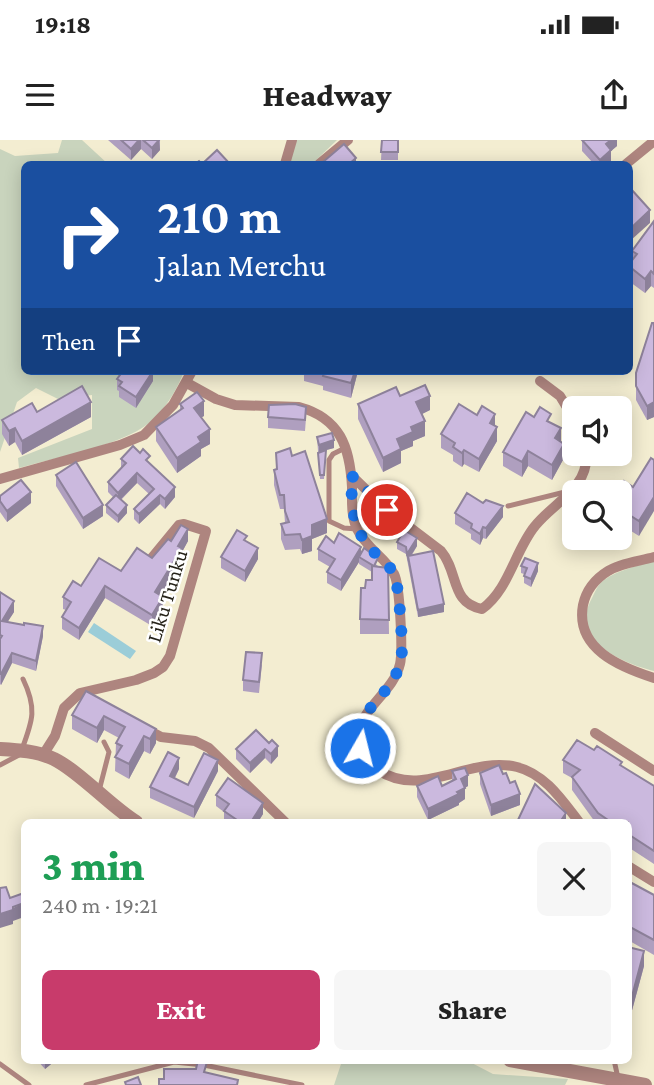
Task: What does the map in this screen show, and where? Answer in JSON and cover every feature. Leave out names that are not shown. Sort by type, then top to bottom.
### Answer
[{"type":"street","points":[[286,161],[292,140]]},
{"type":"street","points":[[323,161],[348,140]]},
{"type":"street","points":[[630,161],[654,141]]},
{"type":"street","points":[[0,479],[132,441],[156,425],[173,405],[190,375]]},
{"type":"street","points":[[540,381],[562,399]]},
{"type":"street","points":[[187,383],[216,399],[235,405],[299,407],[318,413],[332,422],[343,440],[351,475],[357,529],[369,548],[395,575],[402,649],[400,664],[387,691],[359,723],[358,739],[363,756],[388,776],[410,782],[480,767],[516,767],[529,771],[547,783],[577,819]]},
{"type":"street","points":[[351,475],[387,510],[441,551],[447,558],[460,596],[474,607],[482,609],[494,598],[534,526],[562,499]]},
{"type":"street","name":"Liku Tunku","points":[[80,693],[136,680],[154,673],[165,664],[173,648],[206,531],[179,525],[151,559]]},
{"type":"street","points":[[654,557],[610,569],[598,578],[585,596],[582,614],[583,625],[594,647],[611,661],[654,678]]},
{"type":"street","points":[[43,755],[55,736],[64,708],[80,693],[92,699]]},
{"type":"street","points":[[138,725],[161,737],[195,741],[209,748],[282,819]]},
{"type":"street","points":[[594,733],[654,771]]},
{"type":"street","points":[[0,749],[43,755],[60,763],[131,819]]},
{"type":"street","points":[[632,868],[654,882]]},
{"type":"street","points":[[533,1064],[645,1085]]},
{"type":"lane","points":[[345,448],[333,454],[329,460],[329,521],[344,528],[357,529]]},
{"type":"lane","points":[[509,506],[562,493]]},
{"type":"lane","points":[[0,765],[24,751],[31,725],[34,707],[23,679]]},
{"type":"lane","points":[[98,794],[109,751],[104,742]]},
{"type":"lane","points":[[140,1064],[142,1069]]},
{"type":"lane","points":[[86,1085],[165,1064]]},
{"type":"lane","points":[[194,1064],[302,1085]]},
{"type":"lane","points":[[615,1064],[618,1079]]},
{"type":"lane","points":[[0,1065],[29,1085]]},
{"type":"green space","points":[[62,140],[82,140],[105,161],[21,161],[21,375],[182,375],[169,401],[144,427],[111,443],[19,468],[18,458],[92,429],[92,395],[58,399],[36,388],[17,402],[0,452],[0,149],[15,156],[58,153]]},
{"type":"green space","points":[[296,140],[337,140],[315,161],[288,161]]},
{"type":"green space","points":[[654,561],[654,671],[627,662],[602,647],[587,626],[586,613],[604,580],[621,571]]},
{"type":"green space","points":[[341,1064],[474,1064],[493,1074],[568,1079],[565,1085],[334,1085]]},
{"type":"water","points":[[94,623],[136,651],[130,659],[88,632]]},
{"type":"building","points":[[121,140],[139,140],[131,149]]},
{"type":"building","points":[[143,140],[159,140],[152,148]]},
{"type":"building","points":[[382,140],[398,140],[398,152],[381,152]]},
{"type":"building","points":[[582,140],[611,140],[606,144],[611,150],[600,160]]},
{"type":"building","points":[[344,144],[356,158],[352,161],[324,161]]},
{"type":"building","points":[[217,150],[227,161],[205,161]]},
{"type":"building","points":[[633,191],[650,210],[633,226]]},
{"type":"building","points":[[654,221],[654,274],[651,271],[645,279],[633,269],[633,259],[637,254],[633,250]]},
{"type":"building","points":[[652,323],[654,402],[647,406],[636,386],[636,373]]},
{"type":"building","points":[[120,375],[150,375],[136,397],[119,386],[122,382],[117,379]]},
{"type":"building","points":[[323,375],[354,375],[351,383]]},
{"type":"building","points":[[425,385],[430,396],[416,402],[425,421],[411,427],[413,432],[397,439],[401,449],[383,458],[358,404],[396,387],[400,396]]},
{"type":"building","points":[[82,386],[91,402],[22,441],[15,428],[9,431],[2,420],[32,403],[37,412]]},
{"type":"building","points":[[197,392],[204,401],[194,408],[210,429],[198,437],[201,442],[177,458],[156,427],[183,408],[180,404]]},
{"type":"building","points":[[295,404],[306,407],[305,420],[268,417],[269,405]]},
{"type":"building","points":[[459,404],[477,415],[482,406],[495,414],[490,423],[497,427],[479,459],[464,450],[462,453],[453,447],[455,443],[441,434]]},
{"type":"building","points":[[540,407],[551,414],[547,421],[561,428],[555,438],[562,443],[562,448],[552,465],[528,451],[522,462],[503,452],[526,412],[534,417]]},
{"type":"building","points":[[332,433],[334,440],[319,445],[317,437]]},
{"type":"building","points":[[133,446],[140,453],[143,449],[150,456],[146,460],[175,487],[165,499],[160,495],[139,514],[134,509],[154,489],[137,473],[118,493],[108,482],[126,463],[121,459]]},
{"type":"building","points":[[290,448],[292,456],[305,451],[327,519],[312,525],[312,536],[302,540],[300,534],[285,535],[281,524],[289,522],[284,495],[280,495],[274,470],[277,469],[276,453]]},
{"type":"building","points":[[326,450],[324,475],[320,475],[318,453]]},
{"type":"building","points":[[651,458],[654,460],[654,497],[639,521],[632,517],[633,487]]},
{"type":"building","points":[[76,462],[103,505],[83,518],[56,475]]},
{"type":"building","points":[[21,480],[31,492],[7,511],[0,501],[0,496]]},
{"type":"building","points":[[467,493],[483,503],[486,500],[503,506],[486,528],[483,527],[480,534],[471,528],[472,524],[455,513]]},
{"type":"building","points":[[116,495],[127,505],[118,516],[106,505]]},
{"type":"building","points":[[181,525],[188,529],[178,546],[182,548],[155,592],[163,597],[152,615],[105,586],[79,628],[62,617],[71,602],[63,597],[73,581],[81,586],[99,558],[121,571],[137,548],[152,558],[168,539],[171,541]]},
{"type":"building","points":[[237,530],[247,536],[244,540],[258,548],[245,571],[221,557]]},
{"type":"building","points":[[404,530],[417,538],[407,554],[406,547],[397,542]]},
{"type":"building","points":[[339,533],[361,547],[341,580],[327,572],[335,559],[318,549],[326,536],[334,543]]},
{"type":"building","points":[[364,548],[378,558],[374,566],[359,557]]},
{"type":"building","points":[[433,551],[444,604],[418,610],[408,556]]},
{"type":"building","points":[[525,558],[538,563],[531,579],[524,576],[527,568],[521,566]]},
{"type":"building","points":[[372,566],[388,568],[389,620],[360,619],[361,588],[365,588],[366,580],[372,580]]},
{"type":"building","points":[[0,592],[14,601],[2,621],[43,626],[36,661],[12,653],[1,674],[2,636]]},
{"type":"building","points":[[246,652],[262,653],[259,682],[243,680]]},
{"type":"building","points":[[86,691],[156,729],[150,739],[144,736],[129,764],[115,757],[122,746],[116,743],[125,727],[104,716],[97,728],[72,715]]},
{"type":"building","points":[[256,730],[269,743],[272,740],[278,746],[271,754],[265,749],[250,763],[236,749]]},
{"type":"building","points":[[577,740],[594,750],[597,746],[622,762],[620,765],[654,786],[654,851],[632,837],[632,819],[607,819],[598,813],[572,777],[580,770],[563,760]]},
{"type":"building","points":[[168,752],[179,758],[170,776],[188,785],[204,753],[218,760],[194,807],[150,787]]},
{"type":"building","points":[[499,765],[510,783],[515,781],[520,794],[491,805],[480,773]]},
{"type":"building","points":[[465,768],[468,775],[461,779],[465,788],[457,792],[459,794],[428,809],[417,786],[438,776],[442,786],[456,779],[452,771]]},
{"type":"building","points":[[228,778],[263,803],[253,819],[236,819],[224,811],[229,804],[216,795]]},
{"type":"building","points":[[535,784],[566,813],[562,819],[518,819]]},
{"type":"building","points":[[632,883],[654,895],[654,940],[632,928]]},
{"type":"building","points":[[6,887],[10,898],[21,894],[21,904],[0,914],[0,888]]},
{"type":"building","points":[[632,948],[644,951],[632,996]]},
{"type":"building","points":[[197,1064],[206,1064],[204,1072],[238,1080],[237,1085],[159,1085],[159,1079],[164,1079],[164,1069],[196,1069]]},
{"type":"building","points":[[138,1077],[141,1085],[126,1085],[125,1082]]},
{"type":"route","points":[[360,748],[359,723],[387,691],[400,664],[402,649],[395,575],[369,548],[357,529],[351,475],[387,510]]}]
